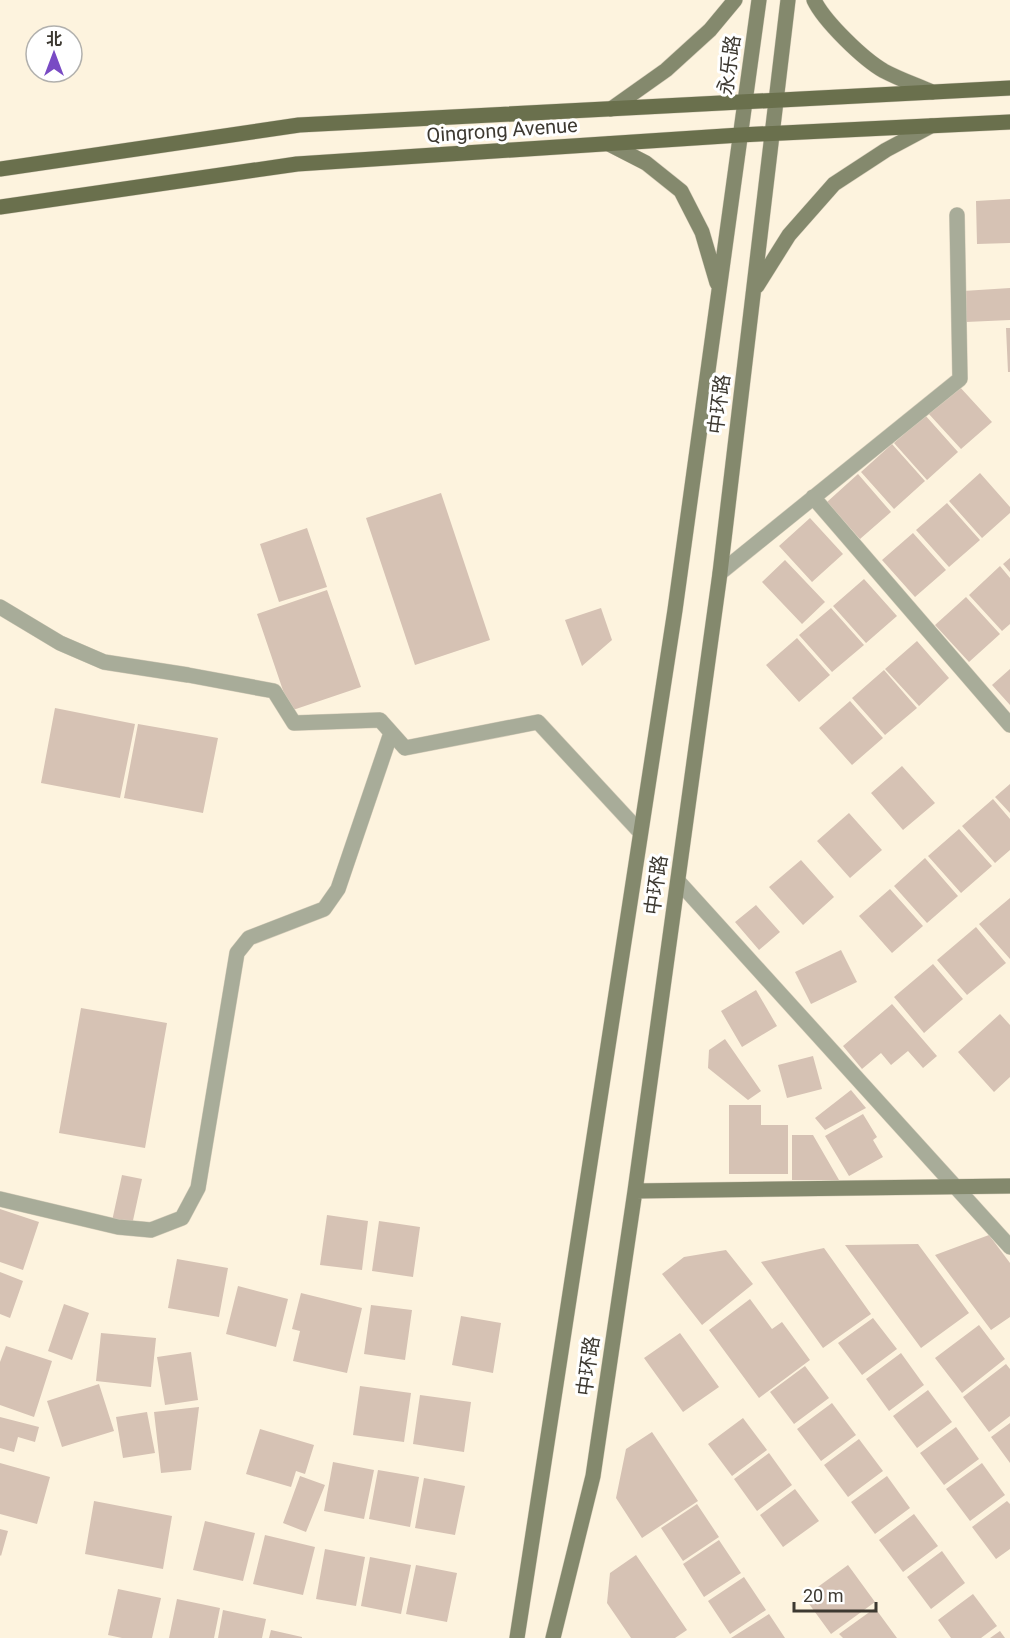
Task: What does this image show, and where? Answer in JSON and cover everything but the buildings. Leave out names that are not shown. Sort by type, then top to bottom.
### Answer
[{"type":"main road","name":"Qingrong Avenue","points":[[0,169],[299,125],[1010,88]]},
{"type":"main road","name":"Qingrong Avenue","points":[[0,207],[297,164],[740,135],[1010,122]]},
{"type":"street","points":[[611,109],[666,70],[710,30],[735,0]]},
{"type":"street","name":"永乐路","points":[[740,135],[759,0]]},
{"type":"street","points":[[773,134],[788,0]]},
{"type":"street","points":[[814,0],[819,10],[852,45],[882,70],[932,92]]},
{"type":"street","points":[[754,291],[789,235],[834,184],[886,150],[931,126]]},
{"type":"street","name":"中环路","points":[[553,1638],[593,1476],[720,573],[773,134]]},
{"type":"street","name":"中环路","points":[[517,1638],[675,610],[740,135]]},
{"type":"street","points":[[609,144],[646,164],[681,191],[702,232],[718,289]]},
{"type":"street","points":[[720,573],[960,379],[957,215]]},
{"type":"street","points":[[813,498],[1010,725]]},
{"type":"street","points":[[0,607],[60,643],[104,662],[274,691],[294,723],[381,720],[405,748],[538,722],[640,832]]},
{"type":"street","points":[[0,1199],[118,1227],[151,1230],[182,1218],[198,1188],[237,953],[249,938],[324,909],[338,889],[391,733]]},
{"type":"street","points":[[678,881],[1010,1247]]},
{"type":"street","points":[[634,1191],[1010,1186]]}]
